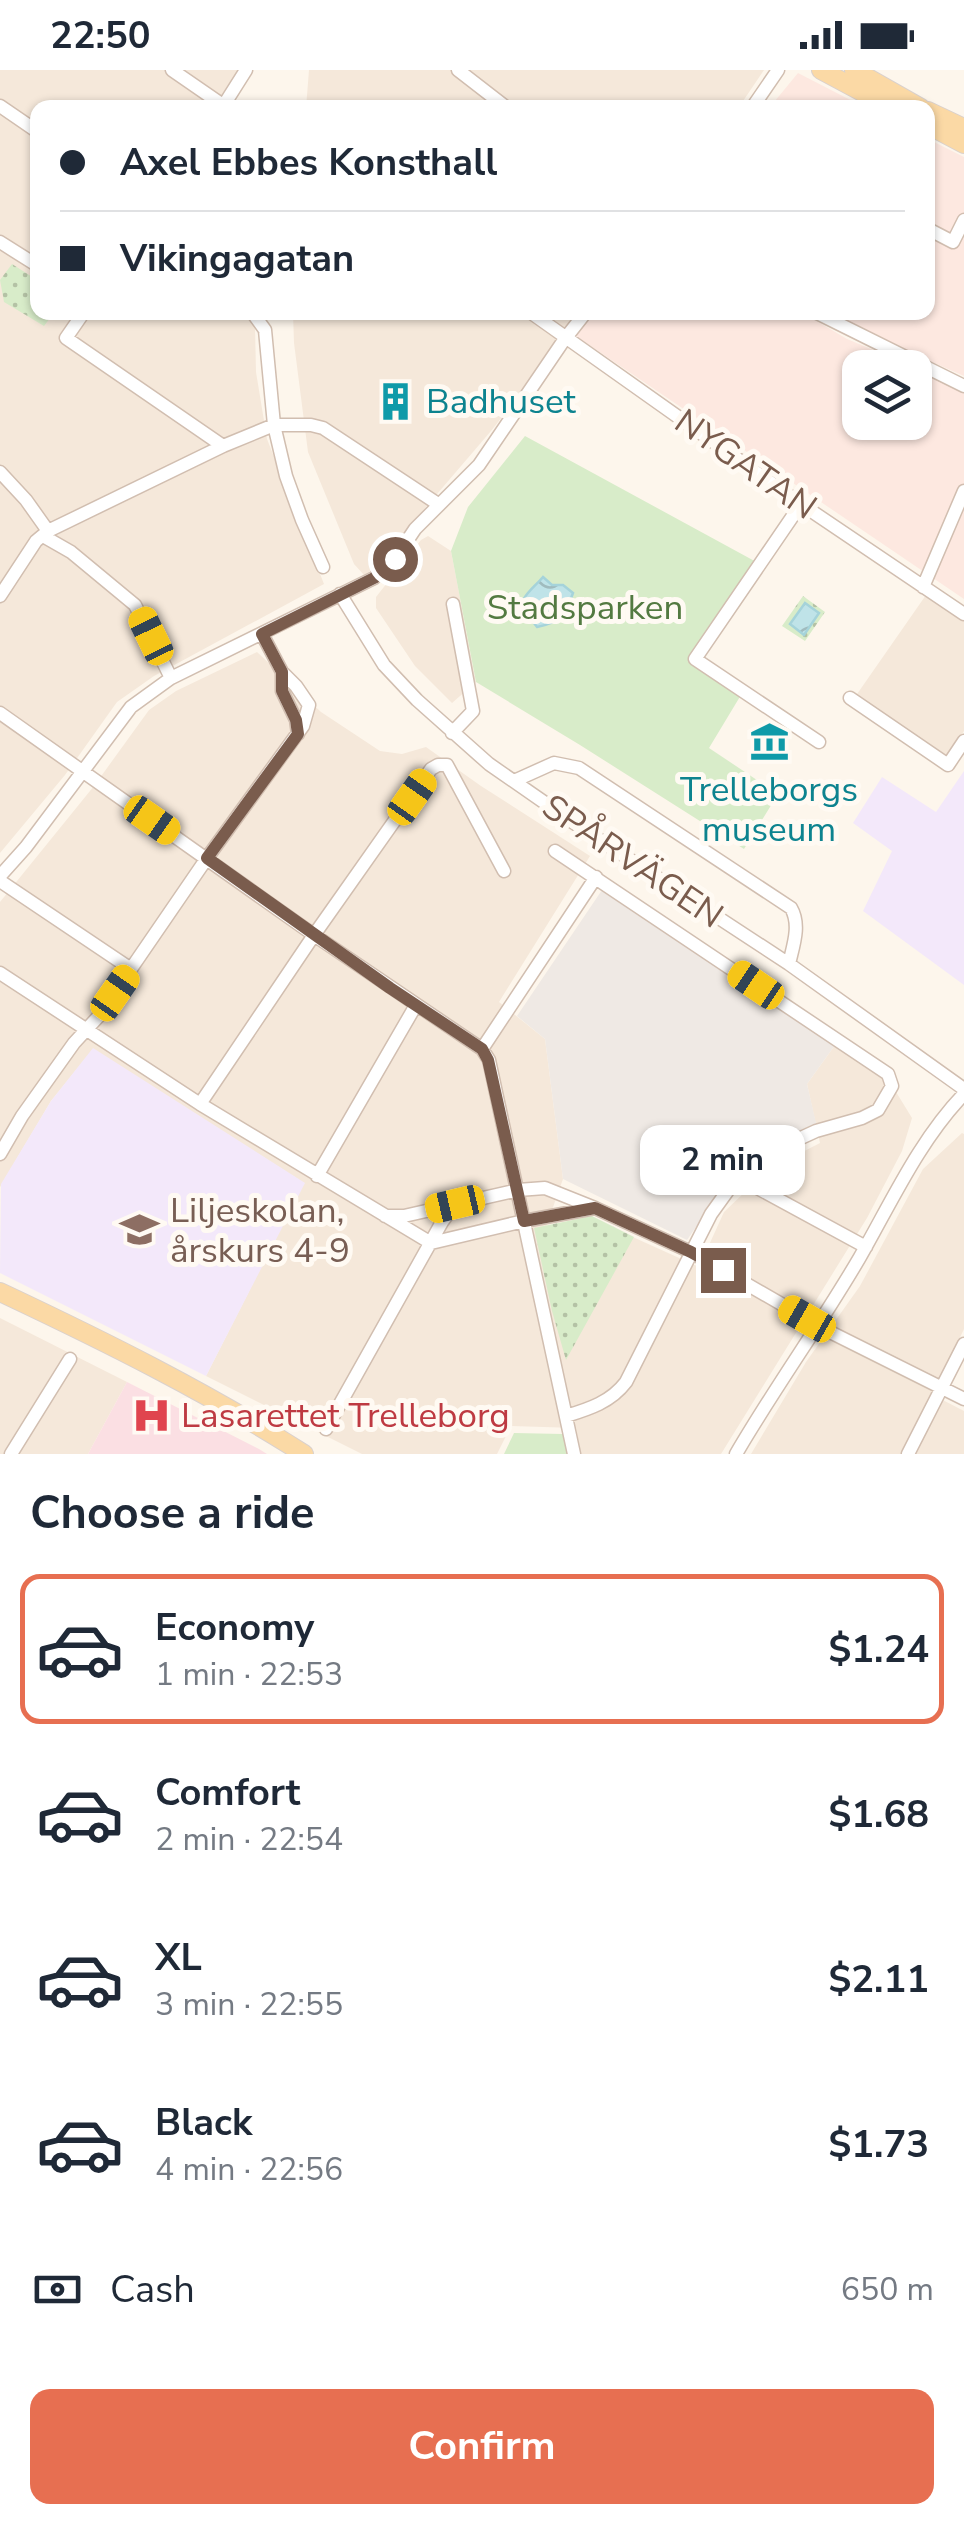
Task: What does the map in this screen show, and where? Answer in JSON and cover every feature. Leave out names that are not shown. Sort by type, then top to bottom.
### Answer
[{"type":"main road","points":[[821,70],[877,100]]},
{"type":"main road","points":[[854,70],[908,100]]},
{"type":"main road","points":[[935,114],[964,128]]},
{"type":"main road","points":[[935,130],[964,144]]},
{"type":"main road","points":[[0,1292],[88,1333],[238,1412],[304,1454]]},
{"type":"street","points":[[172,70],[214,100]]},
{"type":"street","points":[[228,100],[246,70]]},
{"type":"street","points":[[458,70],[497,100]]},
{"type":"street","points":[[757,100],[778,70]]},
{"type":"street","points":[[0,106],[30,127]]},
{"type":"street","points":[[935,233],[959,245],[964,220]]},
{"type":"street","points":[[0,242],[30,261]]},
{"type":"street","points":[[78,320],[66,338],[222,446]]},
{"type":"street","points":[[258,320],[265,330],[274,425],[286,476],[323,567]]},
{"type":"street","name":"NYGATAN","points":[[542,320],[964,614]]},
{"type":"street","points":[[131,969],[0,878],[131,707],[172,678],[374,578],[395,559],[415,529],[479,465],[580,320]]},
{"type":"street","points":[[832,320],[964,386]]},
{"type":"street","points":[[0,596],[36,541],[46,534],[222,446],[274,425],[323,428],[438,504]]},
{"type":"street","points":[[0,472],[26,500],[46,534],[135,604],[172,678]]},
{"type":"street","points":[[923,587],[964,491]]},
{"type":"street","points":[[802,504],[694,659],[819,742]]},
{"type":"street","points":[[69,521],[71,552]]},
{"type":"street","name":"SPÅRVÄGEN","points":[[340,594],[384,665],[416,700],[489,764],[790,964],[964,1091]]},
{"type":"street","points":[[452,733],[474,711],[453,604]]},
{"type":"street","points":[[2,1145],[98,1017],[298,734],[296,720],[282,691],[282,672],[262,634]]},
{"type":"street","points":[[850,698],[948,765],[964,741]]},
{"type":"street","points":[[0,713],[482,1049],[488,1060],[518,1190],[574,1454]]},
{"type":"street","points":[[200,1104],[431,769],[447,764],[504,870]]},
{"type":"street","points":[[514,781],[554,764],[578,768],[742,875],[795,913],[790,964]]},
{"type":"street","points":[[555,850],[888,1074],[892,1086],[878,1110],[790,1143],[739,1178],[711,1214],[618,1394],[566,1416]]},
{"type":"street","points":[[482,1049],[596,877]]},
{"type":"street","points":[[0,973],[200,1104],[431,1243],[595,1208]]},
{"type":"street","points":[[317,1176],[416,1005]]},
{"type":"street","points":[[736,1454],[866,1247],[907,1172],[964,1091]]},
{"type":"street","points":[[739,1178],[866,1247]]},
{"type":"street","points":[[385,1216],[404,1216],[518,1190],[545,1188],[691,1252],[817,1325],[964,1399]]},
{"type":"street","points":[[326,1429],[455,1204]]},
{"type":"street","points":[[908,1454],[964,1344]]},
{"type":"street","points":[[11,1454],[70,1358]]},
{"type":"shaded area","points":[[0,70],[238,70],[219,100],[30,100],[30,320],[259,320],[255,327],[256,372],[267,439],[324,584],[154,676],[117,702],[65,775],[0,853]]},
{"type":"shaded area","points":[[309,70],[764,70],[744,100],[307,100]]},
{"type":"shaded area","points":[[798,73],[850,100],[776,100]]},
{"type":"shaded area","points":[[935,142],[964,157],[964,376],[932,362],[932,350],[905,350],[841,320],[935,320]]},
{"type":"shaded area","points":[[293,320],[578,320],[491,431],[364,575],[354,564],[308,452]]},
{"type":"shaded area","points":[[589,320],[815,320],[873,350],[842,350],[842,440],[932,440],[932,375],[964,389],[964,599],[576,336]]},
{"type":"shaded area","points":[[428,536],[451,551],[476,682],[452,703],[415,666],[376,608],[376,597]]},
{"type":"shaded area","points":[[926,595],[964,621],[964,731],[945,759],[855,697]]},
{"type":"shaded area","points":[[257,652],[321,712],[380,751],[402,754],[426,747],[590,856],[499,1002],[545,1039],[563,1179],[541,1241],[624,1233],[699,1267],[724,1212],[769,1169],[820,1143],[807,1084],[835,1045],[885,1074],[912,1118],[902,1151],[867,1218],[721,1454],[581,1454],[576,1428],[511,1426],[497,1454],[362,1454],[206,1376],[304,1183],[93,1049],[51,1101],[0,1187],[0,902],[94,786],[149,710],[176,691]]},
{"type":"shaded area","points":[[964,771],[964,985],[863,911],[892,851],[853,823],[882,777],[936,812]]},
{"type":"shaded area","points":[[602,890],[835,1045],[807,1084],[816,1123],[767,1146],[730,1178],[687,1240],[563,1179],[545,1039],[517,1016]]},
{"type":"shaded area","name":"Liljeskolan, årskurs 4-9","points":[[93,1048],[305,1183],[206,1376],[0,1273],[1,1184],[51,1101]]},
{"type":"shaded area","points":[[962,1133],[964,1329],[933,1395],[964,1411],[964,1454],[751,1454],[806,1362],[860,1286],[923,1169]]},
{"type":"shaded area","points":[[0,1318],[127,1382],[88,1454],[0,1454]]},
{"type":"shaded area","name":"Lasarettet Trelleborg","points":[[127,1382],[259,1449],[267,1454],[88,1454]]},
{"type":"green space","points":[[12,264],[30,276],[30,318],[4,302],[0,280]]},
{"type":"green space","name":"Stadsparken","points":[[525,436],[760,564],[695,658],[744,690],[709,748],[778,794],[744,849],[476,682],[451,551],[468,507]]},
{"type":"green space","points":[[803,596],[825,612],[805,641],[782,626]]},
{"type":"green space","points":[[592,1216],[634,1237],[566,1360],[534,1228]]},
{"type":"green space","points":[[514,1433],[563,1434],[568,1454],[504,1454]]},
{"type":"water","points":[[543,577],[573,593],[561,616],[537,627],[530,618],[522,617],[521,610],[526,595]]},
{"type":"water","points":[[805,603],[819,613],[804,635],[790,624]]},
{"type":"place","name":"Badhuset","points":[[396,401]]},
{"type":"place","name":"Trelleborgs museum","points":[[769,742]]},
{"type":"place","name":"Liljeskolan, årskurs 4-9","points":[[140,1230]]},
{"type":"place","name":"Lasarettet Trelleborg","points":[[151,1415]]},
{"type":"route","points":[[395,559],[374,578],[262,634],[282,672],[282,691],[296,720],[298,734],[207,858],[482,1049],[488,1060],[524,1221],[595,1208],[723,1270]]}]
